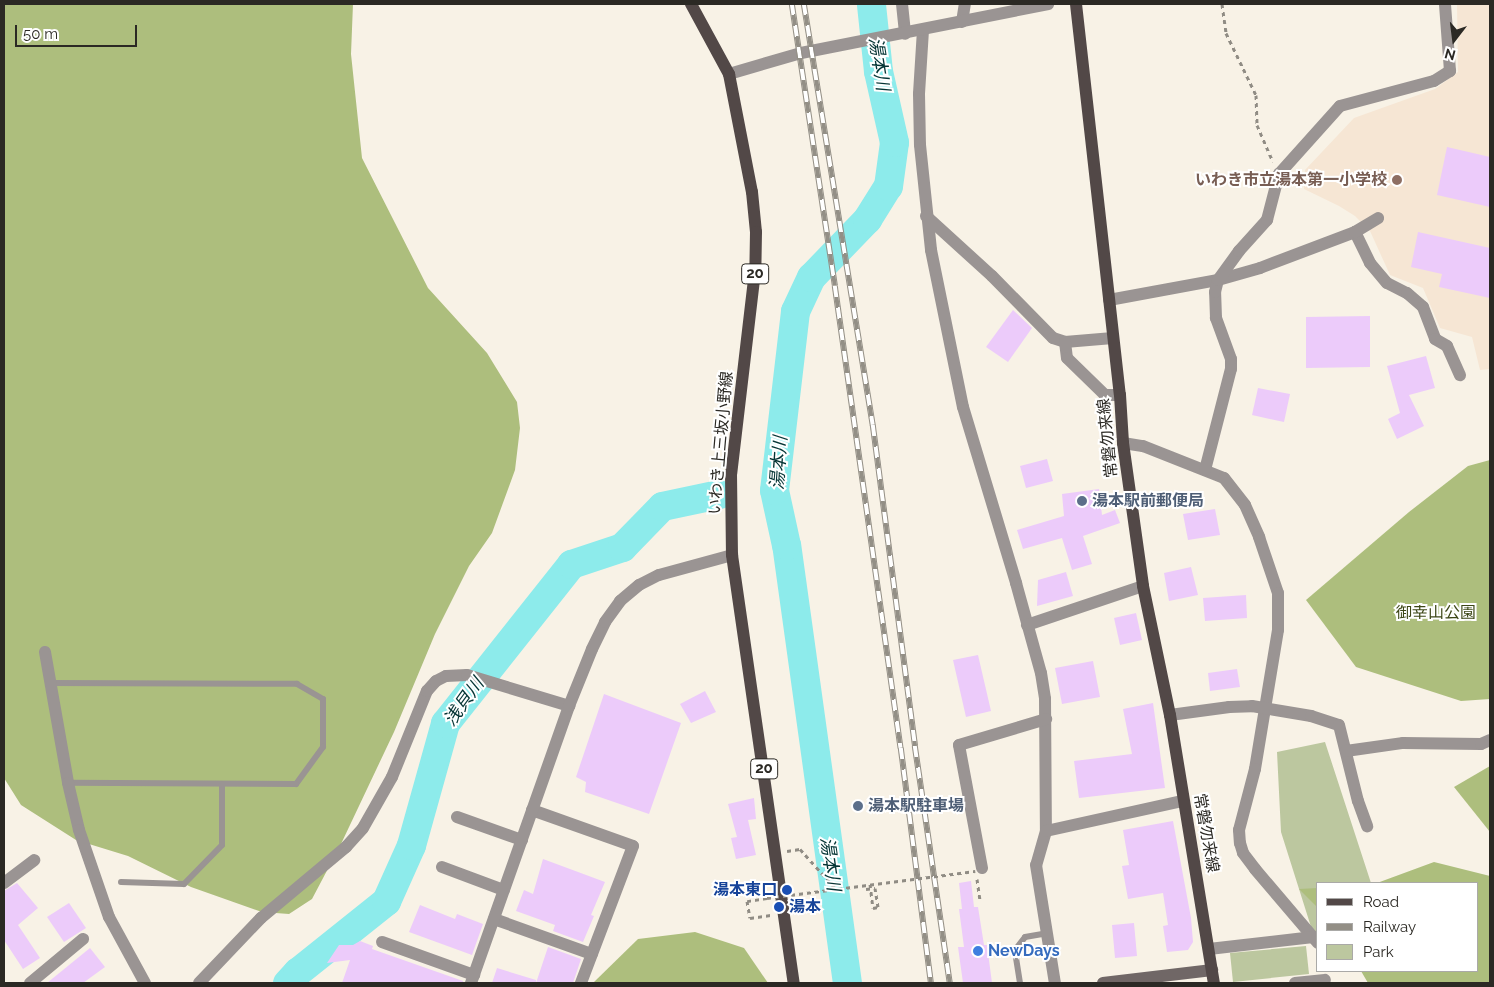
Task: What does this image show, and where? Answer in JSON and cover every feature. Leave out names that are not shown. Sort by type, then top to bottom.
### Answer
[{"type":"main road","name":"いわき上三坂小野線","points":[[691,4],[729,74],[752,192],[756,232],[755,271],[731,474],[732,554],[794,983]]},
{"type":"main road","name":"常磐勿来線","points":[[1076,4],[1120,395],[1123,444],[1143,586],[1170,715],[1183,801],[1210,949],[1213,977]]},
{"type":"main road","points":[[1103,983],[1213,977]]},
{"type":"street","points":[[901,35],[902,4]]},
{"type":"street","points":[[962,22],[965,4]]},
{"type":"street","points":[[729,74],[774,60],[1048,4]]},
{"type":"street","points":[[1205,470],[1231,369],[1231,359],[1216,318],[1215,292],[1218,280],[1239,251],[1267,220],[1279,174],[1340,106],[1434,81],[1450,71],[1445,4]]},
{"type":"street","points":[[923,30],[919,94],[920,145],[926,216],[963,407],[1041,673],[1046,719],[1046,831],[1036,865],[1056,983]]},
{"type":"street","points":[[926,216],[992,276],[1053,338],[1065,342],[1113,338]]},
{"type":"street","points":[[1109,300],[1218,280],[1260,268],[1355,232],[1378,218]]},
{"type":"street","points":[[1355,232],[1370,263],[1387,283],[1407,292],[1423,307],[1435,339],[1447,346],[1460,375]]},
{"type":"street","points":[[1065,342],[1067,358],[1105,395],[1120,395]]},
{"type":"street","points":[[1123,444],[1143,446],[1224,478],[1245,505],[1259,537],[1276,587],[1278,630],[1255,769],[1239,830],[1240,843],[1243,853],[1255,870],[1315,940]]},
{"type":"street","points":[[382,942],[472,979],[592,649],[620,601],[639,585],[659,575],[732,554]]},
{"type":"street","points":[[1027,625],[1143,586]]},
{"type":"street","points":[[45,652],[68,784],[80,830],[109,917],[145,983]]},
{"type":"street","points":[[199,983],[280,900],[346,847],[363,828],[392,777],[427,691],[436,681],[446,676],[467,675],[570,706]]},
{"type":"street","points":[[1170,715],[1229,707],[1252,706],[1266,710],[1311,716],[1339,725],[1358,801],[1367,826]]},
{"type":"street","points":[[982,868],[959,745],[1046,719]]},
{"type":"street","points":[[1346,751],[1403,743],[1481,744],[1490,740]]},
{"type":"street","points":[[1046,831],[1183,801]]},
{"type":"street","points":[[532,810],[633,846],[581,983]]},
{"type":"street","points":[[456,817],[522,840]]},
{"type":"street","points":[[4,883],[34,860]]},
{"type":"street","points":[[442,867],[504,890]]},
{"type":"street","points":[[494,919],[592,954]]},
{"type":"street","points":[[30,983],[84,939]]},
{"type":"street","points":[[1210,949],[1315,940]]},
{"type":"street","points":[[1296,983],[1325,978]]},
{"type":"lane","points":[[50,683],[297,684],[324,699],[323,747],[296,784],[68,784]]},
{"type":"lane","points":[[121,882],[184,884],[222,846],[222,784]]},
{"type":"lane","points":[[1020,983],[1015,950],[1025,937],[1047,933]]},
{"type":"path","points":[[1222,4],[1226,34],[1256,95],[1256,125],[1279,174]]},
{"type":"path","points":[[791,851],[800,849],[836,889]]},
{"type":"path","points":[[772,915],[750,918],[747,901],[975,871],[980,900]]},
{"type":"path","points":[[866,888],[875,888],[878,907],[873,908],[870,884]]},
{"type":"shaded area","name":"いわき市立湯本第一小学校","points":[[1457,4],[1490,4],[1490,369],[1480,370],[1472,337],[1440,328],[1423,288],[1390,275],[1370,231],[1355,216],[1304,189],[1305,170],[1354,118],[1435,89],[1458,72]]},
{"type":"green space","points":[[4,4],[353,4],[351,54],[362,158],[428,288],[487,353],[517,402],[520,428],[515,470],[492,533],[469,566],[435,634],[394,732],[341,844],[312,899],[289,914],[262,912],[191,887],[128,856],[76,840],[21,805],[4,778]]},
{"type":"green space","name":"御幸山公園","points":[[1490,460],[1490,699],[1461,701],[1356,667],[1306,600],[1409,512],[1468,466]]},
{"type":"green space","points":[[1325,742],[1371,882],[1316,882],[1316,943],[1281,832],[1277,752]]},
{"type":"green space","points":[[1490,766],[1490,832],[1454,787]]},
{"type":"green space","points":[[1434,862],[1490,876],[1490,983],[1368,983],[1362,972],[1479,972],[1479,882],[1380,882]]},
{"type":"green space","points":[[1316,888],[1316,906],[1299,889]]},
{"type":"green space","points":[[695,932],[744,948],[768,983],[593,983],[638,939]]},
{"type":"green space","points":[[1306,946],[1309,974],[1233,982],[1230,953]]},
{"type":"building","points":[[1447,147],[1490,157],[1490,207],[1437,195]]},
{"type":"building","points":[[1418,232],[1490,248],[1490,298],[1439,287],[1442,274],[1411,267]]},
{"type":"building","points":[[1013,310],[1032,328],[1008,362],[986,347]]},
{"type":"building","points":[[1370,316],[1370,367],[1306,368],[1306,317]]},
{"type":"building","points":[[1426,356],[1435,388],[1409,395],[1424,426],[1397,439],[1388,419],[1400,413],[1387,366]]},
{"type":"building","points":[[1258,388],[1290,394],[1284,422],[1252,415]]},
{"type":"building","points":[[1047,459],[1053,481],[1026,488],[1020,466]]},
{"type":"building","points":[[1099,489],[1102,515],[1115,510],[1120,523],[1083,536],[1092,564],[1072,570],[1062,538],[1023,549],[1017,530],[1064,516],[1062,494]]},
{"type":"building","points":[[1215,509],[1220,535],[1188,540],[1183,514]]},
{"type":"building","points":[[1191,567],[1198,595],[1169,601],[1164,573]]},
{"type":"building","points":[[1066,572],[1073,596],[1037,606],[1038,580]]},
{"type":"building","points":[[1246,595],[1247,618],[1205,621],[1203,598]]},
{"type":"building","points":[[1136,613],[1142,640],[1120,645],[1114,618]]},
{"type":"building","points":[[978,655],[991,711],[966,717],[953,660]]},
{"type":"building","points":[[1093,661],[1100,697],[1062,704],[1055,668]]},
{"type":"building","points":[[1237,669],[1240,687],[1210,691],[1208,673]]},
{"type":"building","points":[[705,691],[716,712],[691,723],[680,704]]},
{"type":"building","points":[[604,694],[681,723],[649,814],[585,792],[586,782],[576,777]]},
{"type":"building","points":[[1153,703],[1165,788],[1079,798],[1074,761],[1132,754],[1123,709]]},
{"type":"building","points":[[754,798],[756,819],[748,820],[756,855],[736,859],[731,838],[737,837],[728,804]]},
{"type":"building","points":[[1173,821],[1191,918],[1193,942],[1188,950],[1167,952],[1163,926],[1168,925],[1163,893],[1128,899],[1122,866],[1129,865],[1123,830]]},
{"type":"building","points":[[543,859],[605,882],[591,915],[594,916],[583,942],[553,931],[555,925],[516,911],[524,890],[533,894]]},
{"type":"building","points":[[971,881],[974,907],[978,907],[984,945],[987,945],[992,983],[963,983],[958,947],[964,947],[959,909],[962,909],[959,883]]},
{"type":"building","points":[[17,883],[38,908],[18,925],[40,958],[23,969],[4,940],[4,891]]},
{"type":"building","points":[[69,903],[86,928],[64,942],[47,917]]},
{"type":"building","points":[[420,905],[455,919],[457,914],[483,924],[472,955],[409,932]]},
{"type":"building","points":[[1134,923],[1137,956],[1115,958],[1112,925]]},
{"type":"building","points":[[360,941],[373,946],[372,949],[463,981],[463,983],[342,983],[350,960],[327,963],[339,945],[353,945]]},
{"type":"building","points":[[548,947],[581,959],[573,983],[536,983]]},
{"type":"building","points":[[90,948],[105,967],[83,983],[47,983]]},
{"type":"building","points":[[497,968],[536,980],[536,983],[492,983]]},
{"type":"waterway","name":"湯本川","points":[[847,983],[786,545],[774,490],[795,311],[811,277],[867,219],[888,186],[894,142],[878,71],[871,4]]},
{"type":"waterway","name":"浅貝川","points":[[287,983],[297,972],[386,901],[411,845],[445,723],[571,564],[622,547],[662,506],[719,494]]},
{"type":"railway","points":[[792,4],[835,286],[901,748],[931,983]]},
{"type":"railway","points":[[804,4],[873,425],[915,746],[950,983]]},
{"type":"place","name":"いわき市立湯本第一小学校","points":[[1397,180]]},
{"type":"place","name":"湯本駅前郵便局","points":[[1082,501]]},
{"type":"place","name":"湯本駅駐車場","points":[[858,806]]},
{"type":"place","name":"湯本東口","points":[[787,890]]},
{"type":"place","name":"湯本","points":[[779,907]]},
{"type":"place","name":"NewDays","points":[[978,951]]}]
